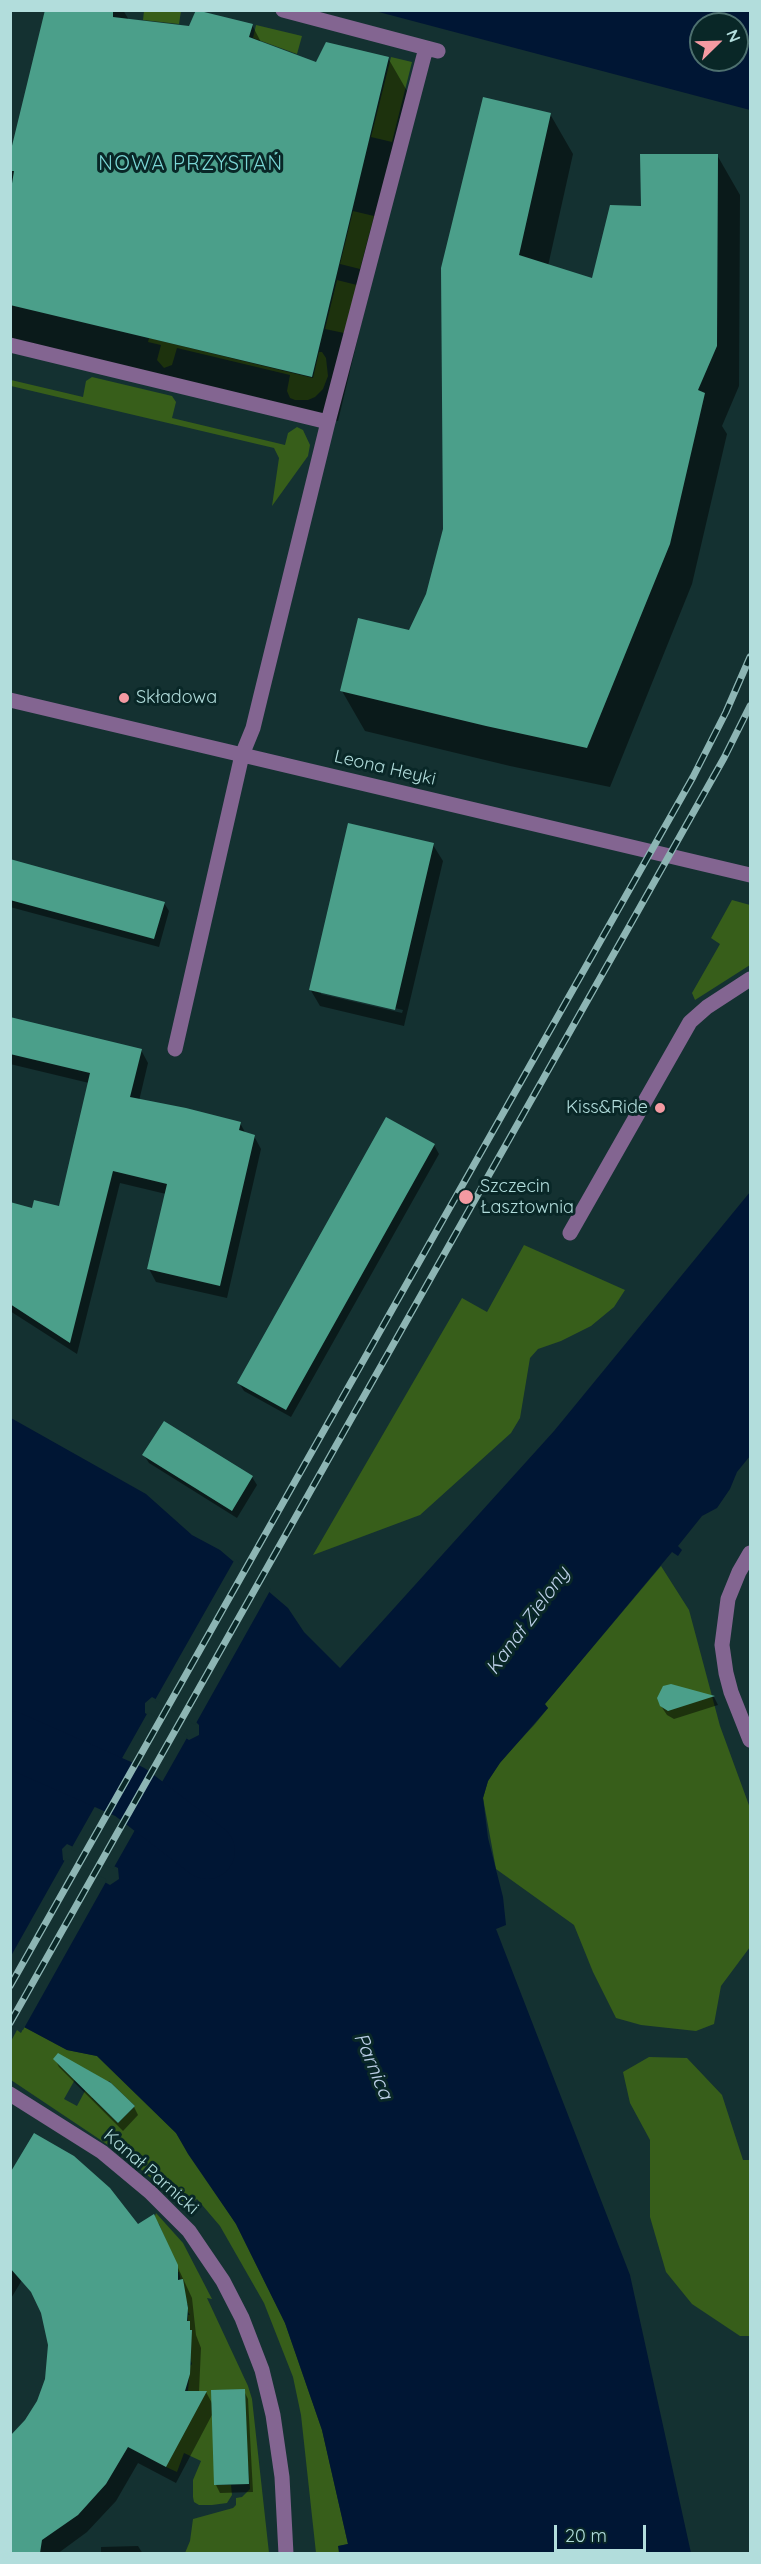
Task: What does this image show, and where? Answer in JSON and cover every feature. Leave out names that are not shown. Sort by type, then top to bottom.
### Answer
[{"type":"street","points":[[175,1049],[242,754],[258,706],[328,422],[432,49],[283,10]]},
{"type":"street","points":[[10,345],[328,422]]},
{"type":"street","name":"Leona Heyki","points":[[10,700],[750,875]]},
{"type":"street","points":[[570,1233],[690,1022],[707,1007],[750,979]]},
{"type":"street","points":[[750,1552],[728,1599],[722,1645],[731,1692],[750,1740]]},
{"type":"street","name":"Kanał Parnicki","points":[[10,2094],[102,2152],[184,2224],[207,2254],[242,2318],[262,2370],[273,2415],[282,2477],[286,2553]]},
{"type":"green space","points":[[144,11],[181,11],[179,24],[143,20]]},
{"type":"green space","points":[[256,25],[302,36],[297,54],[253,38]]},
{"type":"green space","points":[[391,57],[412,62],[392,142],[371,137]]},
{"type":"green space","points":[[353,211],[374,216],[360,269],[340,264]]},
{"type":"green space","points":[[337,280],[357,285],[344,333],[325,329]]},
{"type":"green space","points":[[149,338],[313,378],[319,352],[322,352],[326,358],[328,376],[323,389],[315,397],[308,400],[295,400],[290,398],[287,391],[290,375],[177,348],[172,365],[164,368],[157,360],[161,345],[148,342]]},
{"type":"green space","points":[[92,377],[172,396],[176,402],[172,418],[285,445],[288,433],[297,427],[303,430],[310,445],[308,456],[272,506],[279,458],[274,448],[11,386],[11,380],[83,397],[86,381]]},
{"type":"green space","points":[[732,900],[750,905],[750,965],[695,1000],[692,993],[720,944],[711,938]]},
{"type":"green space","points":[[524,1245],[625,1290],[614,1307],[591,1326],[561,1341],[538,1349],[530,1358],[520,1418],[511,1433],[420,1515],[313,1555],[462,1298],[487,1312]]},
{"type":"green space","points":[[661,1566],[689,1610],[720,1726],[750,1808],[750,1947],[721,1986],[714,2024],[696,2031],[641,2025],[616,2018],[593,1972],[574,1925],[496,1869],[483,1798],[488,1781],[500,1762],[535,1724],[548,1708],[544,1705]]},
{"type":"green space","points":[[24,2027],[67,2050],[97,2056],[176,2133],[236,2224],[285,2323],[322,2430],[348,2544],[339,2546],[339,2553],[316,2553],[301,2415],[293,2377],[264,2303],[220,2226],[197,2199],[185,2208],[129,2159],[11,2080],[10,2043],[17,2030],[21,2033]],"holes":[[[82,2067],[94,2074],[77,2106],[64,2099]],[[109,2081],[135,2106],[118,2123],[92,2098]]]},
{"type":"green space","points":[[649,2057],[687,2058],[722,2095],[743,2160],[750,2160],[750,2336],[740,2336],[692,2304],[666,2272],[650,2217],[650,2140],[630,2103],[623,2072]]},
{"type":"green space","points":[[156,2213],[183,2243],[212,2299],[207,2298],[248,2386],[252,2399],[269,2553],[185,2553],[190,2541],[193,2519],[233,2508],[236,2505],[236,2498],[242,2497],[250,2489],[248,2463],[235,2463],[214,2485],[231,2485],[232,2495],[227,2503],[212,2505],[199,2505],[194,2502],[193,2480],[201,2461],[184,2453],[177,2472],[166,2467],[188,2391],[192,2364],[188,2304],[186,2304],[179,2272],[177,2272],[177,2263],[175,2263],[159,2224],[154,2219]]},
{"type":"water","points":[[375,11],[750,11],[750,110]]},
{"type":"water","name":"Kanał Zielony","points":[[750,1192],[750,1456],[737,1472],[730,1489],[717,1508],[702,1516],[678,1546],[682,1550],[678,1556],[672,1552],[545,1704],[548,1708],[500,1763],[488,1781],[483,1798],[488,1838],[503,1897],[506,1925],[496,1929],[630,2275],[691,2553],[339,2553],[338,2546],[348,2544],[322,2430],[285,2323],[236,2224],[176,2133],[97,2056],[67,2050],[11,2020],[11,1418],[146,1494],[192,1535],[220,1550],[288,1608],[304,1632],[340,1668],[554,1431]],"holes":[[[152,1697],[196,1722],[199,1725],[199,1735],[189,1740],[145,1713],[145,1703]],[[123,1767],[155,1785],[139,1816],[105,1796]],[[67,1844],[118,1868],[119,1879],[110,1885],[63,1860],[62,1849]]]},
{"type":"pier","points":[[235,1559],[271,1589],[195,1725],[155,1700]]},
{"type":"pier","points":[[148,1712],[188,1736],[113,1869],[71,1849]],"holes":[[[124,1770],[153,1786],[138,1813],[108,1795]]]},
{"type":"pier","points":[[66,1858],[107,1880],[23,2030],[10,2023],[11,1956]]},
{"type":"building","points":[[45,10],[113,10],[113,17],[189,26],[196,10],[253,24],[249,37],[316,62],[326,42],[389,57],[312,377],[10,305],[10,196],[14,171],[10,171],[10,154]]},
{"type":"building","points":[[483,97],[551,113],[519,255],[592,278],[610,205],[641,206],[640,154],[718,154],[717,346],[698,390],[705,393],[670,544],[587,748],[340,691],[358,618],[409,630],[426,594],[443,529],[441,268]]},
{"type":"building","points":[[348,823],[434,843],[395,1010],[309,990]]},
{"type":"building","points":[[10,859],[165,902],[154,939],[10,900]]},
{"type":"building","points":[[10,1017],[142,1049],[130,1097],[241,1122],[239,1130],[255,1135],[220,1286],[147,1269],[167,1184],[113,1171],[70,1343],[10,1304],[10,1202],[32,1208],[34,1200],[59,1206],[90,1073],[10,1054]]},
{"type":"building","points":[[386,1117],[435,1144],[286,1410],[237,1383]]},
{"type":"building","points":[[164,1421],[253,1476],[232,1511],[142,1455]]},
{"type":"building","points":[[671,1684],[715,1696],[668,1711],[660,1706],[657,1698],[663,1686]]},
{"type":"building","points":[[58,2053],[111,2083],[135,2106],[118,2123],[53,2059]]},
{"type":"building","points":[[34,2133],[74,2156],[110,2188],[138,2224],[154,2214],[178,2265],[178,2280],[183,2279],[188,2308],[187,2321],[190,2321],[190,2330],[192,2330],[190,2374],[185,2391],[207,2391],[166,2467],[128,2447],[106,2484],[78,2515],[42,2540],[40,2553],[10,2553],[10,2436],[25,2420],[37,2401],[45,2379],[48,2345],[41,2313],[31,2292],[10,2268],[10,2173]]},
{"type":"building","points":[[245,2389],[249,2484],[214,2485],[211,2390]]},
{"type":"waterway","name":"Parnica","points":[[10,1739],[130,1792],[207,1851]]},
{"type":"railway","points":[[10,1986],[693,777],[726,712],[750,657]]},
{"type":"railway","points":[[10,2023],[724,758],[750,706]]},
{"type":"place","name":"Składowa","points":[[124,698]]},
{"type":"place","name":"Kiss&Ride","points":[[660,1108]]},
{"type":"place","name":"Szczecin Łasztownia","points":[[466,1197]]},
{"type":"district","name":"NOWA PRZYSTAŃ","points":[[191,164]]}]
